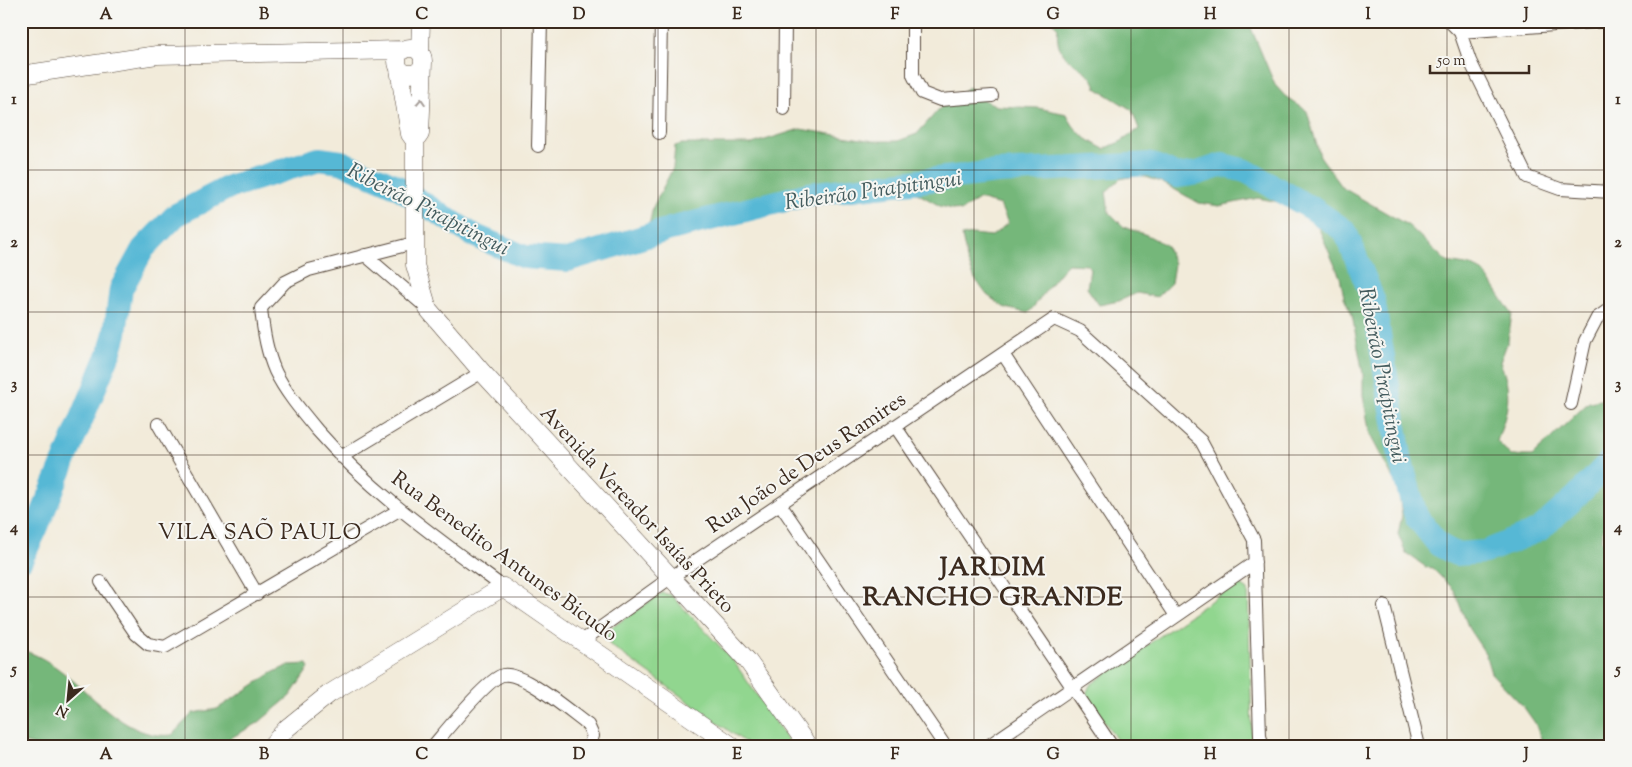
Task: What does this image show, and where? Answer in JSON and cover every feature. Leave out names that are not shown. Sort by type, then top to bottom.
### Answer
[{"type":"main road","points":[[21,75],[157,55],[344,53],[408,58],[419,21]]},
{"type":"main road","name":"Avenida Vereador Isaías Prieto","points":[[408,58],[410,134],[415,146]]},
{"type":"main road","name":"Avenida Vereador Isaías Prieto","points":[[408,58],[420,134],[415,146],[414,237],[417,275],[428,309],[482,372],[747,660],[808,746]]},
{"type":"main road","points":[[270,746],[287,728],[328,694],[503,587]]},
{"type":"main road","name":"Rua Benedito Antunes Bicudo","points":[[503,587],[726,744]]},
{"type":"street","points":[[538,146],[540,21]]},
{"type":"street","points":[[659,133],[662,21]]},
{"type":"street","points":[[784,109],[785,21]]},
{"type":"street","points":[[913,21],[913,75],[922,93],[940,100],[992,96]]},
{"type":"street","points":[[1449,21],[1460,32],[1470,61],[1526,177],[1560,188],[1611,192]]},
{"type":"street","points":[[1460,32],[1608,21]]},
{"type":"street","name":"Rua Benedito Antunes Bicudo","points":[[414,237],[365,255],[309,270],[286,282],[261,308],[264,339],[276,372],[303,413],[341,457],[399,510],[503,587]]},
{"type":"street","name":"Avenida Vereador Isaías Prieto","points":[[365,255],[428,309]]},
{"type":"street","points":[[1571,404],[1585,341],[1597,318],[1611,308]]},
{"type":"street","name":"Rua João de Deus Ramires","points":[[582,641],[670,578],[1054,319],[1080,331],[1201,440],[1254,540],[1255,562]]},
{"type":"street","points":[[1002,354],[1176,616]]},
{"type":"street","points":[[341,457],[482,372]]},
{"type":"street","points":[[158,424],[257,594]]},
{"type":"street","points":[[895,426],[1112,746]]},
{"type":"street","points":[[780,504],[945,746]]},
{"type":"street","points":[[101,582],[136,634],[148,644],[165,647],[399,510]]},
{"type":"street","points":[[988,746],[1255,562]]},
{"type":"street","points":[[1255,562],[1260,736],[1263,746]]},
{"type":"street","points":[[1384,606],[1419,746]]},
{"type":"street","points":[[433,746],[490,682],[503,675],[520,678],[588,724],[593,736],[589,746]]},
{"type":"green space","points":[[1051,21],[1248,21],[1275,85],[1285,96],[1307,111],[1320,156],[1343,188],[1409,226],[1447,262],[1472,266],[1484,272],[1512,314],[1508,341],[1500,362],[1507,383],[1508,402],[1497,441],[1511,456],[1532,456],[1589,402],[1611,398],[1611,517],[1602,531],[1601,540],[1611,550],[1611,746],[1544,746],[1535,723],[1523,706],[1491,673],[1485,653],[1469,629],[1454,590],[1432,568],[1426,567],[1406,553],[1398,534],[1402,515],[1398,488],[1370,435],[1363,395],[1363,374],[1352,315],[1344,297],[1340,277],[1316,222],[1298,209],[1258,198],[1219,206],[1199,203],[1161,182],[1140,175],[1120,179],[1106,192],[1109,212],[1124,227],[1147,235],[1166,245],[1174,264],[1171,283],[1157,297],[1137,293],[1119,301],[1099,305],[1087,288],[1090,269],[1088,265],[1068,264],[1028,313],[1005,308],[987,295],[975,279],[967,260],[962,236],[972,234],[992,236],[1008,223],[1000,205],[979,199],[961,211],[940,206],[917,193],[877,187],[837,195],[817,193],[780,209],[760,213],[739,214],[697,227],[661,234],[649,226],[653,207],[673,168],[675,146],[682,144],[752,144],[800,129],[874,141],[898,141],[917,134],[939,109],[969,87],[982,99],[997,106],[1038,108],[1067,114],[1073,126],[1082,135],[1104,149],[1122,141],[1139,129],[1132,110],[1096,88],[1088,74],[1066,57],[1058,41],[1058,28]]},
{"type":"green space","points":[[1241,585],[1248,590],[1252,736],[1250,746],[1121,746],[1086,694],[1090,685],[1232,586]]},
{"type":"green space","points":[[662,593],[671,595],[732,659],[792,746],[750,746],[610,645],[607,637],[611,628]]},
{"type":"green space","points":[[21,650],[41,658],[59,670],[113,715],[131,726],[151,734],[172,735],[193,713],[217,709],[272,673],[289,665],[307,664],[309,668],[290,696],[258,723],[216,746],[38,746],[21,742]]},
{"type":"waterway","name":"Ribeirão Pirapitingui","points":[[21,560],[36,529],[110,351],[115,333],[121,289],[143,249],[176,215],[229,187],[319,159],[341,162],[396,186],[473,235],[525,257],[567,260],[670,229],[809,194],[997,172],[1151,164],[1177,176],[1198,173],[1222,165],[1246,171],[1313,209],[1345,231],[1373,299],[1401,462],[1416,516],[1439,545],[1456,554],[1485,552],[1539,530],[1576,497],[1611,460]]},
{"type":"district","name":"VILA SAÕ PAULO","points":[[260,531]]},
{"type":"district","name":"JARDIM RANCHO GRANDE","points":[[993,581]]}]
